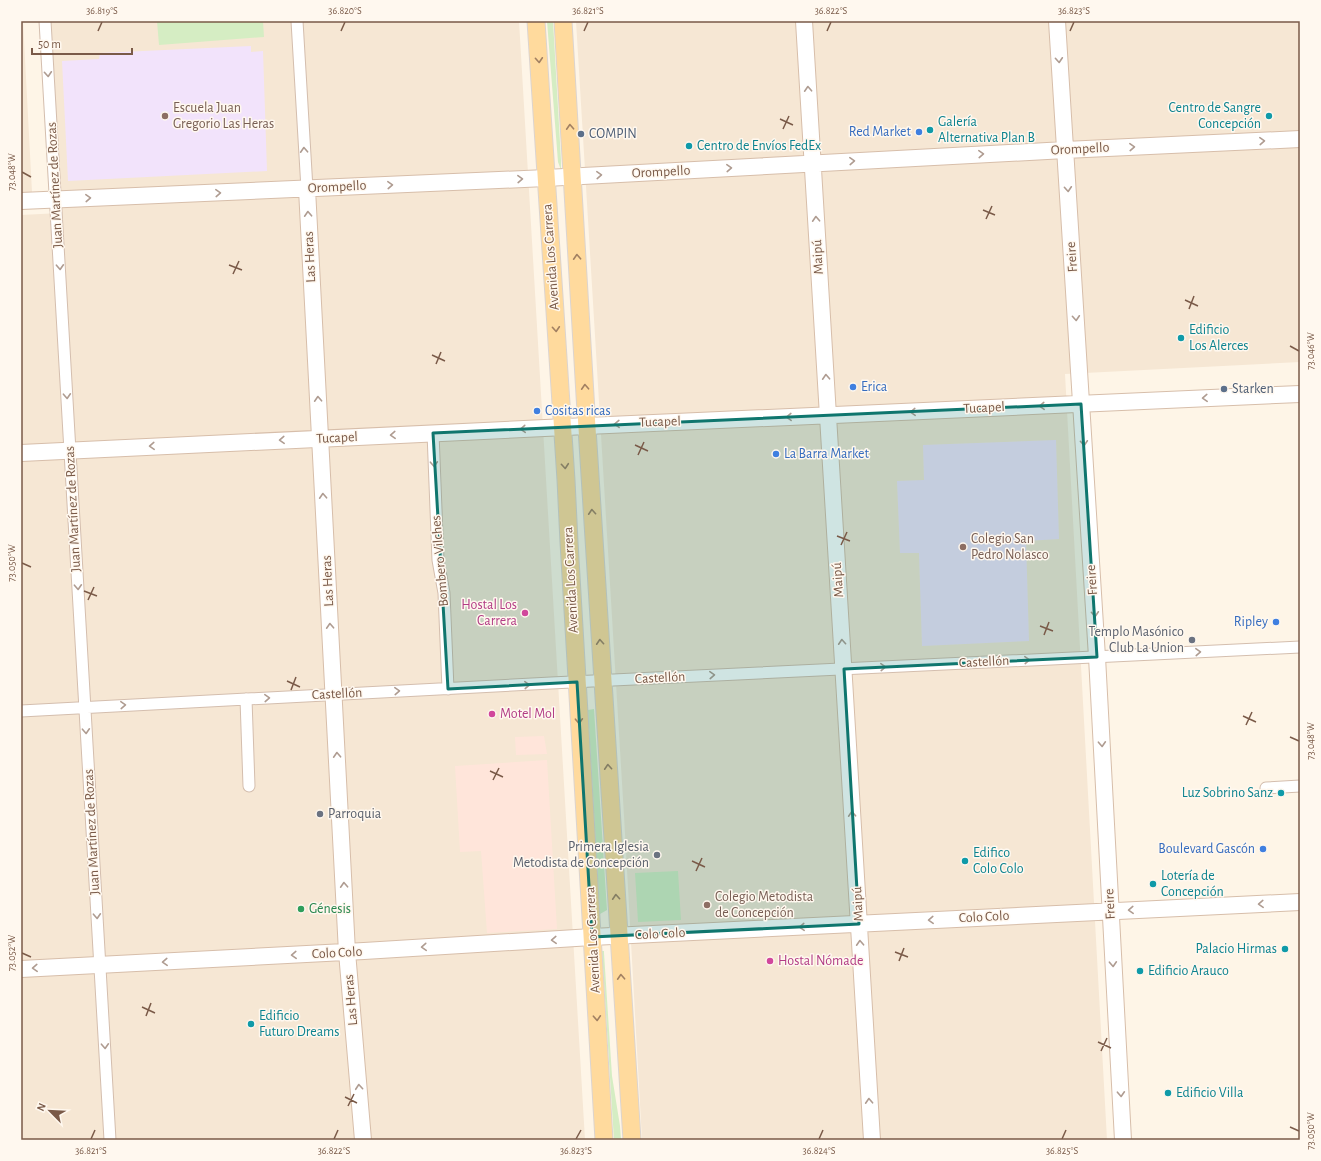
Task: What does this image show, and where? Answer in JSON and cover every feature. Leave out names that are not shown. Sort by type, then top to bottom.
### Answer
[{"type":"main road","name":"Avenida Los Carrera","points":[[536,21],[566,480],[604,1140]]},
{"type":"main road","name":"Avenida Los Carrera","points":[[563,21],[632,1140]]},
{"type":"main road","name":"Maipú","points":[[804,21],[872,1140]]},
{"type":"main road","name":"Freire","points":[[1057,21],[1097,657],[1123,1140]]},
{"type":"main road","name":"Orompello","points":[[21,201],[546,178],[1300,139]]},
{"type":"main road","name":"Las Heras","points":[[306,189],[321,438],[347,952],[363,1140]]},
{"type":"main road","name":"Tucapel","points":[[21,453],[1300,394]]},
{"type":"main road","name":"Colo Colo","points":[[21,969],[347,952],[592,937],[1300,902]]},
{"type":"street","name":"Juan Martínez de Rozas","points":[[45,21],[110,1140]]},
{"type":"street","name":"Las Heras","points":[[297,21],[306,189]]},
{"type":"street","name":"Bombero Vilches","points":[[433,433],[438,560],[444,593],[448,689]]},
{"type":"street","name":"Castellón","points":[[21,711],[334,694],[1300,647]]},
{"type":"street","points":[[246,699],[249,786]]},
{"type":"street","points":[[1266,788],[1300,786]]},
{"type":"highlighted area","points":[[1081,404],[1097,657],[844,669],[859,924],[592,937],[577,682],[448,689],[433,433]]},
{"type":"shaded area","points":[[21,21],[23,21],[32,192],[21,192]]},
{"type":"shaded area","points":[[51,21],[519,21],[585,1140],[21,1140],[21,215],[60,213]]},
{"type":"shaded area","points":[[576,21],[1300,21],[1300,362],[1065,374],[1107,1140],[642,1140]]},
{"type":"shaded area","name":"Escuela Juan Gregorio Las Heras","points":[[251,46],[251,52],[263,51],[267,171],[68,181],[62,61],[99,59],[100,53]]},
{"type":"shaded area","name":"Colegio San Pedro Nolasco","points":[[1056,440],[1059,539],[1026,541],[1029,641],[922,646],[919,553],[900,553],[897,481],[924,480],[923,445]]},
{"type":"shaded area","points":[[544,736],[547,754],[516,755],[515,737]]},
{"type":"shaded area","points":[[547,760],[557,929],[487,933],[481,851],[460,852],[455,766]]},
{"type":"green space","points":[[157,21],[263,21],[264,37],[159,45]]},
{"type":"green space","points":[[547,21],[553,21],[561,170],[558,162]]},
{"type":"green space","points":[[594,709],[607,910],[600,914],[588,710]]},
{"type":"green space","points":[[678,871],[681,920],[638,922],[635,873]]},
{"type":"green space","points":[[602,951],[604,951],[612,1076],[621,1140],[614,1140]]},
{"type":"place","name":"Escuela Juan Gregorio Las Heras","points":[[165,116]]},
{"type":"place","name":"Centro de Sangre Concepción","points":[[1269,116]]},
{"type":"place","name":"Galería Alternativa Plan B","points":[[930,130]]},
{"type":"place","name":"Red Market","points":[[919,132]]},
{"type":"place","name":"COMPIN","points":[[581,134]]},
{"type":"place","name":"Centro de Envíos FedEx","points":[[689,146]]},
{"type":"place","name":"Edificio Los Alerces","points":[[1181,338]]},
{"type":"place","name":"Erica","points":[[853,387]]},
{"type":"place","name":"Starken","points":[[1224,389]]},
{"type":"place","name":"Cositas ricas","points":[[537,411]]},
{"type":"place","name":"La Barra Market","points":[[776,454]]},
{"type":"place","name":"Colegio San Pedro Nolasco","points":[[963,547]]},
{"type":"place","name":"Hostal Los Carrera","points":[[525,613]]},
{"type":"place","name":"Ripley","points":[[1276,622]]},
{"type":"place","name":"Templo Masónico Club La Union","points":[[1192,640]]},
{"type":"place","name":"Motel Mol","points":[[492,714]]},
{"type":"place","name":"Luz Sobrino Sanz","points":[[1281,793]]},
{"type":"place","name":"Parroquia","points":[[320,814]]},
{"type":"place","name":"Boulevard Gascón","points":[[1263,849]]},
{"type":"place","name":"Primera Iglesia Metodista de Concepción","points":[[657,855]]},
{"type":"place","name":"Edifico Colo Colo","points":[[965,861]]},
{"type":"place","name":"Lotería de Concepción","points":[[1153,884]]},
{"type":"place","name":"Colegio Metodista de Concepción","points":[[707,905]]},
{"type":"place","name":"Génesis","points":[[301,909]]},
{"type":"place","name":"Palacio Hirmas","points":[[1285,949]]},
{"type":"place","name":"Hostal Nómade","points":[[770,961]]},
{"type":"place","name":"Edificio Arauco","points":[[1140,971]]},
{"type":"place","name":"Edificio Futuro Dreams","points":[[251,1024]]},
{"type":"place","name":"Edificio Villa","points":[[1168,1093]]}]
